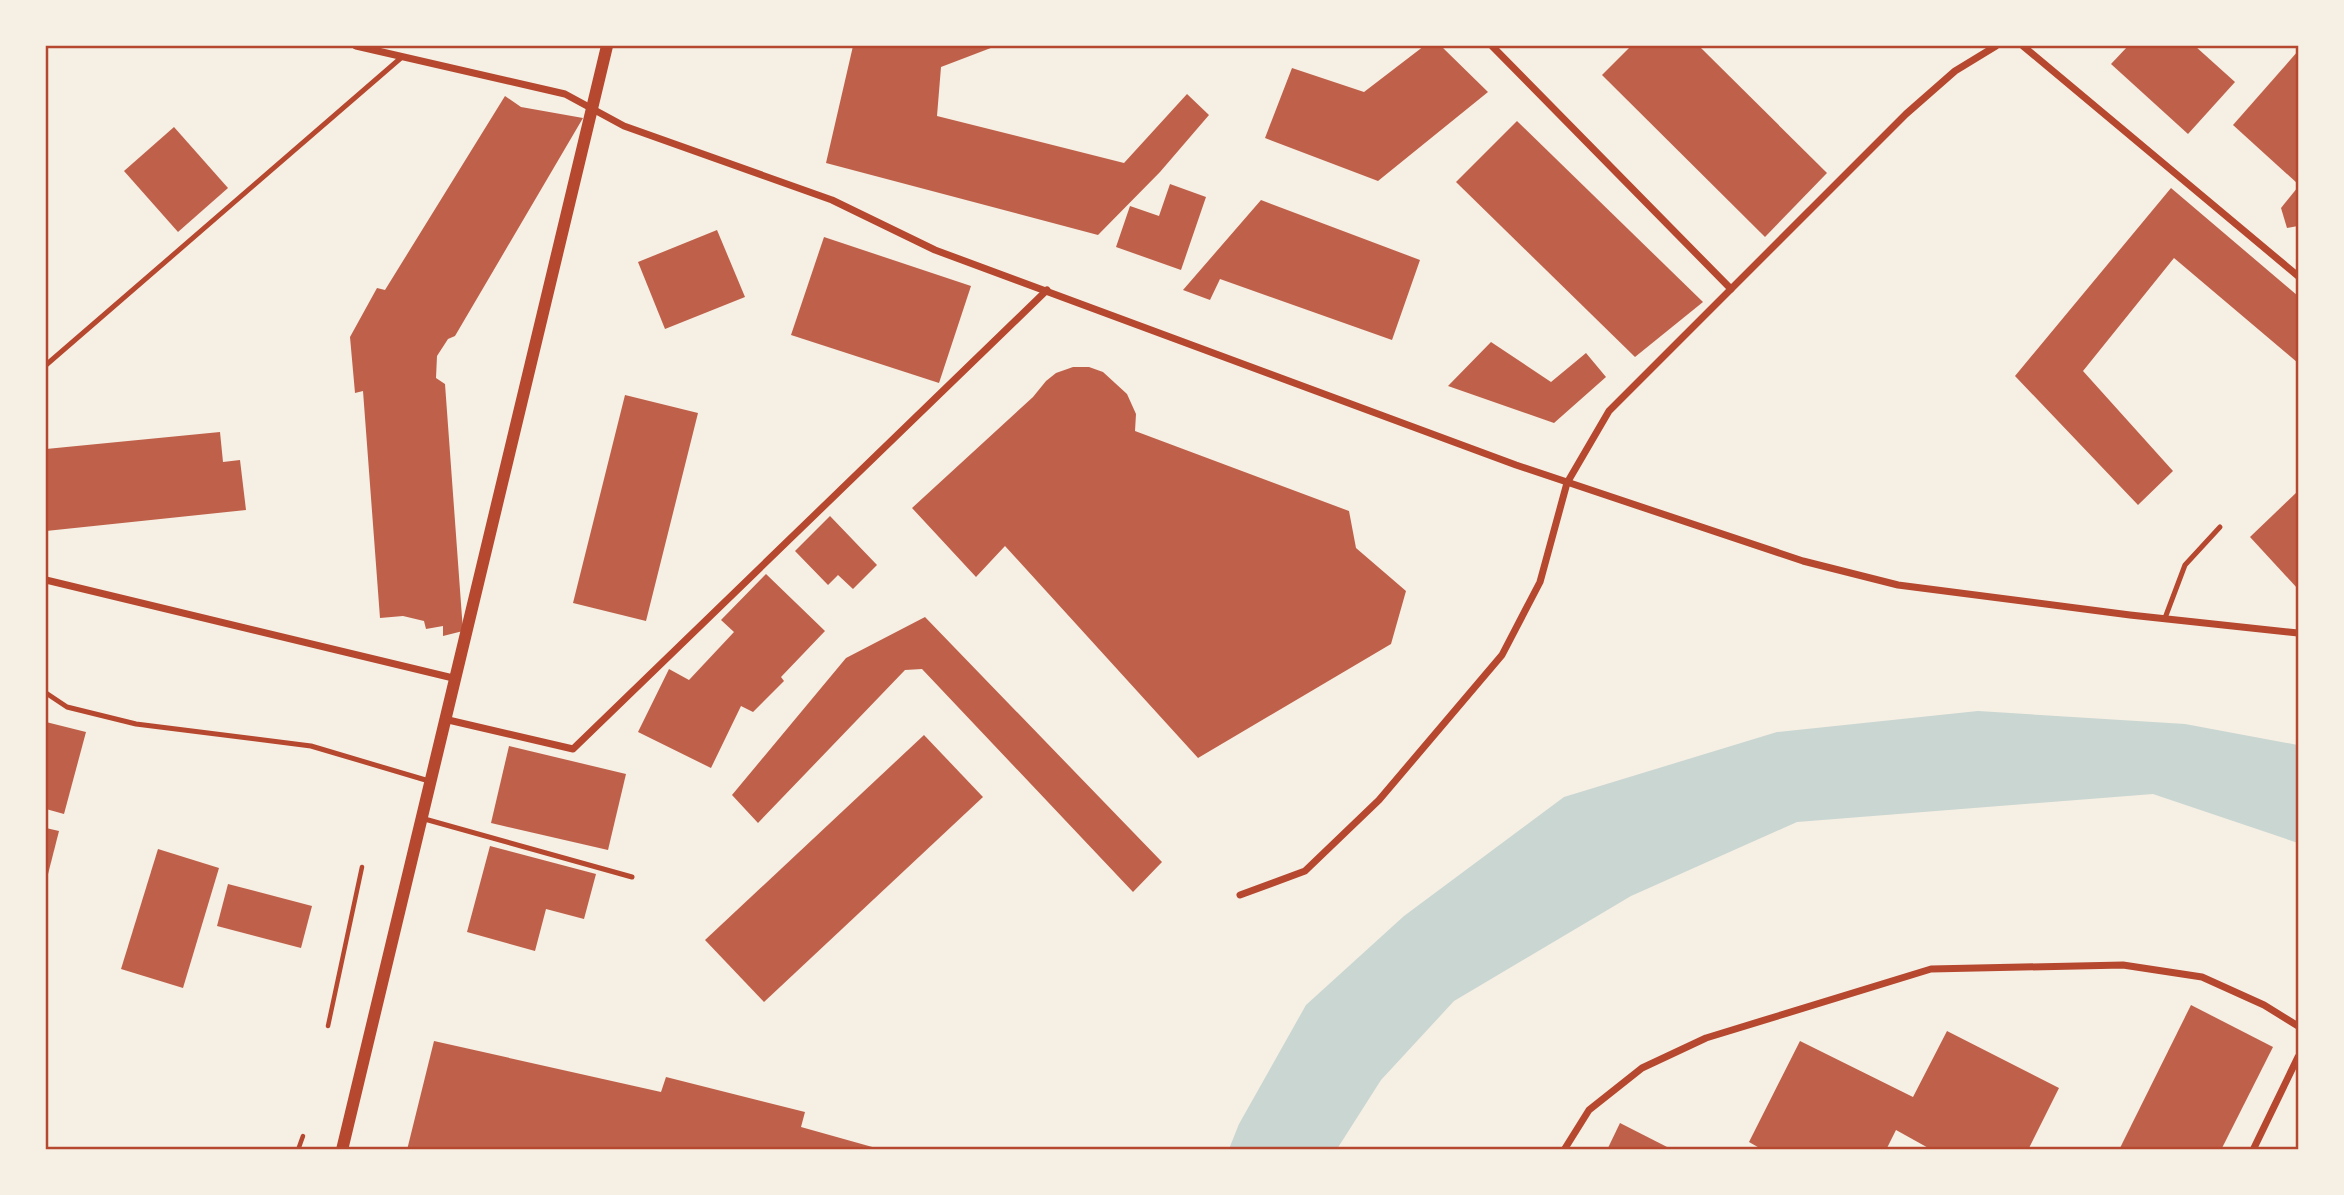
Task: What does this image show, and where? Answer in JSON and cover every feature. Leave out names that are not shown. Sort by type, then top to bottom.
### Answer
[{"type":"street","points":[[356,46],[565,94],[592,110],[648,135],[832,200],[936,250],[1567,483],[1803,561],[1898,585],[2298,633]]},
{"type":"street","points":[[342,1150],[453,678],[607,46]]},
{"type":"street","points":[[1492,46],[1731,289]]},
{"type":"street","points":[[1240,895],[1305,871],[1379,800],[1502,655],[1540,582],[1567,483],[1609,411],[1906,114],[1955,71],[1996,46]]},
{"type":"street","points":[[2023,46],[2298,276]]},
{"type":"street","points":[[444,719],[573,749],[1047,290]]},
{"type":"street","points":[[46,580],[453,678]]},
{"type":"street","points":[[1564,1150],[1590,1110],[1642,1068],[1706,1038],[1931,969],[2123,965],[2202,977],[2264,1005],[2298,1026]]},
{"type":"street","points":[[2253,1150],[2298,1057]]},
{"type":"lane","points":[[46,365],[402,57]]},
{"type":"lane","points":[[2165,618],[2185,565],[2220,527]]},
{"type":"lane","points":[[46,693],[67,707],[136,724],[311,746],[429,781]]},
{"type":"lane","points":[[421,818],[632,877]]},
{"type":"path","points":[[328,1026],[362,867]]},
{"type":"path","points":[[298,1150],[303,1136]]},
{"type":"shaded area","points":[[1978,711],[2185,724],[2298,745],[2298,843],[2153,794],[1797,822],[1631,896],[1454,1001],[1381,1080],[1337,1149],[1229,1149],[1239,1124],[1306,1005],[1404,916],[1564,797],[1777,732]]},
{"type":"building","points":[[853,46],[996,46],[941,67],[937,116],[1124,163],[1187,94],[1209,115],[1160,172],[1098,235],[826,163]]},
{"type":"building","points":[[1424,46],[1441,46],[1488,92],[1378,181],[1265,138],[1292,68],[1364,92]]},
{"type":"building","points":[[1631,46],[1699,46],[1827,173],[1765,237],[1602,75]]},
{"type":"building","points":[[2128,46],[2195,46],[2235,82],[2188,134],[2111,64]]},
{"type":"building","points":[[2298,51],[2298,184],[2233,125]]},
{"type":"building","points":[[505,96],[521,107],[583,118],[455,336],[448,339],[437,356],[436,378],[445,384],[463,631],[443,636],[443,626],[426,629],[424,621],[403,616],[380,618],[363,391],[355,393],[350,337],[377,288],[385,290]]},
{"type":"building","points":[[1517,121],[1703,302],[1635,357],[1456,182]]},
{"type":"building","points":[[174,127],[228,188],[178,232],[124,171]]},
{"type":"building","points":[[1170,184],[1206,197],[1181,270],[1116,247],[1130,206],[1159,216]]},
{"type":"building","points":[[2298,187],[2298,226],[2287,228],[2281,208]]},
{"type":"building","points":[[2171,188],[2298,296],[2298,363],[2174,258],[2083,371],[2173,471],[2138,505],[2015,376]]},
{"type":"building","points":[[1261,200],[1420,260],[1392,340],[1220,279],[1210,300],[1183,290]]},
{"type":"building","points":[[717,230],[745,297],[665,329],[638,262]]},
{"type":"building","points":[[824,237],[971,286],[939,383],[791,335]]},
{"type":"building","points":[[1491,342],[1551,382],[1586,353],[1606,377],[1554,423],[1448,386]]},
{"type":"building","points":[[1073,367],[1089,367],[1103,372],[1127,394],[1136,414],[1135,431],[1349,511],[1356,548],[1406,591],[1391,644],[1198,758],[1005,546],[976,577],[912,508],[1033,397],[1046,381],[1056,373]]},
{"type":"building","points":[[625,395],[698,413],[646,621],[573,603]]},
{"type":"building","points":[[220,432],[223,462],[240,460],[246,510],[46,531],[46,449]]},
{"type":"building","points":[[2298,491],[2298,589],[2250,537]]},
{"type":"building","points":[[830,516],[877,565],[853,589],[838,575],[828,585],[795,551]]},
{"type":"building","points":[[766,574],[825,631],[781,677],[784,681],[753,712],[741,706],[711,768],[638,732],[669,669],[689,680],[734,632],[721,620]]},
{"type":"building","points":[[925,617],[1162,862],[1133,892],[922,669],[905,670],[758,823],[732,795],[846,658]]},
{"type":"building","points":[[46,722],[86,732],[64,814],[46,809]]},
{"type":"building","points":[[924,735],[983,797],[764,1002],[705,940]]},
{"type":"building","points":[[509,746],[626,774],[608,850],[491,823]]},
{"type":"building","points":[[46,828],[59,831],[46,882]]},
{"type":"building","points":[[490,846],[596,874],[584,919],[546,909],[535,951],[467,932]]},
{"type":"building","points":[[158,849],[219,868],[183,988],[121,969]]},
{"type":"building","points":[[228,884],[312,906],[301,948],[217,926]]},
{"type":"building","points":[[2191,1005],[2273,1047],[2221,1150],[2119,1150]]},
{"type":"building","points":[[1947,1031],[2059,1088],[2028,1150],[1932,1150],[1896,1130],[1886,1150],[1763,1150],[1749,1142],[1800,1041],[1913,1097]]},
{"type":"building","points":[[434,1041],[661,1092],[666,1077],[805,1112],[801,1127],[883,1150],[407,1150]]},
{"type":"building","points":[[1620,1123],[1673,1150],[1607,1150]]}]
